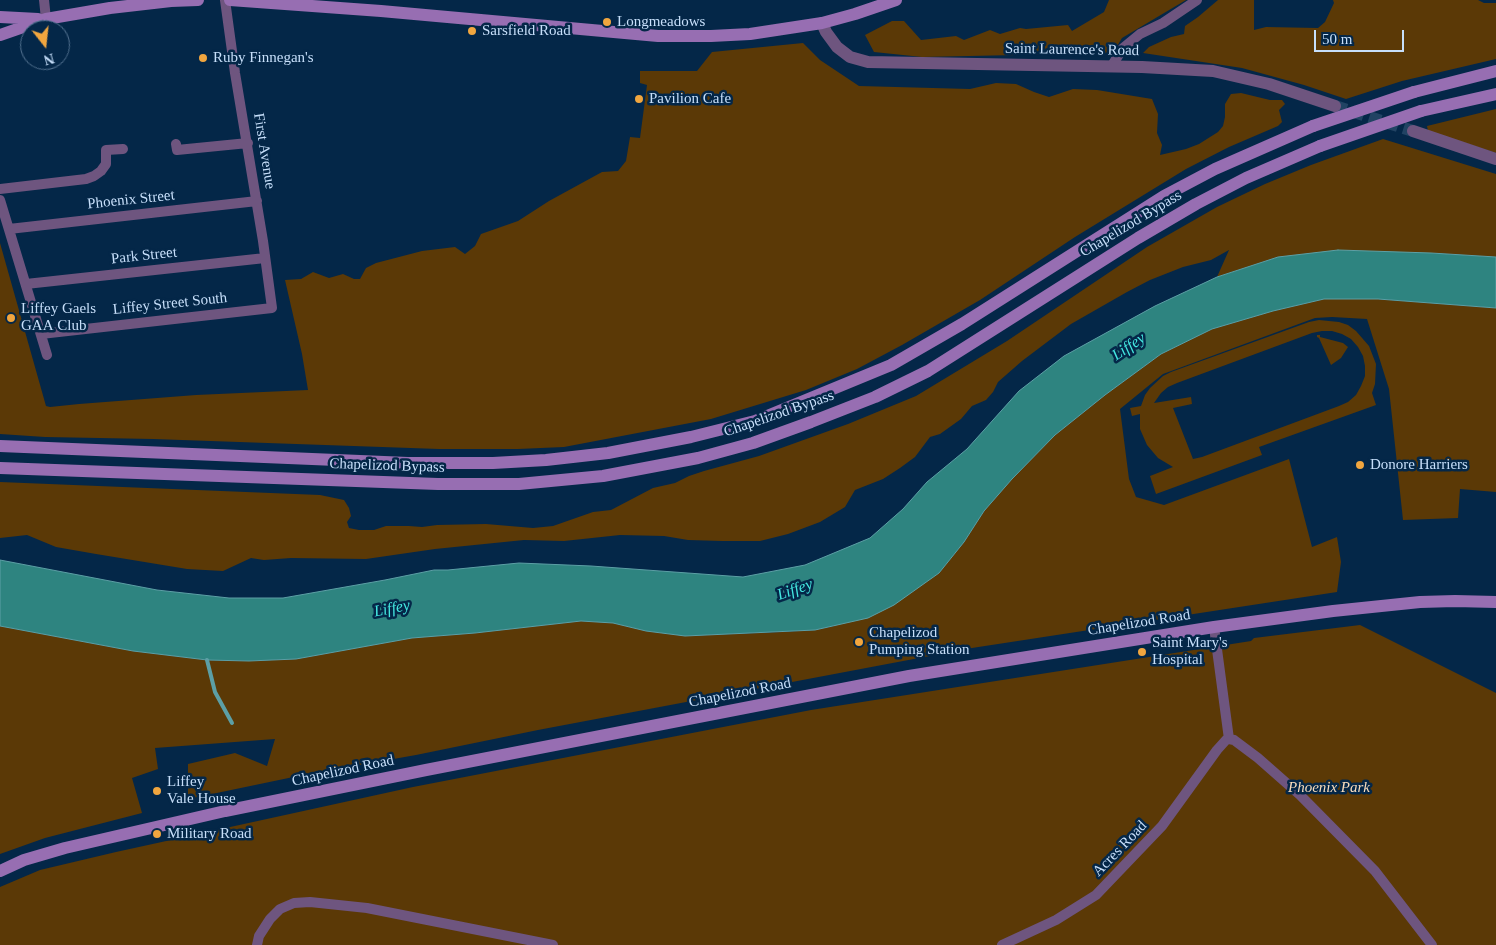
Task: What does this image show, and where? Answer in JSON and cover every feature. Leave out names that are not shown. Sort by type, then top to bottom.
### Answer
[{"type":"main road","points":[[0,35],[46,19],[110,8],[198,0]]},
{"type":"main road","points":[[230,0],[381,11],[658,36],[750,34],[822,23],[896,0]]},
{"type":"main road","points":[[0,17],[46,19]]},
{"type":"main road","name":"Chapelizod Bypass","points":[[0,446],[408,463],[494,463],[546,460],[608,453],[691,437],[755,421],[891,365],[962,324],[1164,196],[1215,169],[1313,126],[1414,92],[1496,71]]},
{"type":"main road","name":"Chapelizod Bypass","points":[[0,468],[438,484],[519,484],[603,476],[698,458],[754,443],[811,422],[875,397],[928,372],[1138,238],[1196,204],[1246,178],[1320,146],[1421,111],[1496,94]]},
{"type":"main road","name":"Chapelizod Road","points":[[0,871],[24,860],[65,848],[226,811],[909,676],[1214,627],[1333,611],[1455,600],[1496,602]]},
{"type":"street","points":[[44,0],[46,19]]},
{"type":"street","name":"First Avenue","points":[[225,0],[272,308]]},
{"type":"street","points":[[1111,67],[1123,48],[1140,34],[1163,23],[1194,4],[1197,0]]},
{"type":"street","name":"Saint Laurence's Road","points":[[822,23],[837,47],[850,57],[868,62],[1151,68],[1213,72],[1269,84],[1335,106]]},
{"type":"street","points":[[1413,131],[1496,159]]},
{"type":"street","points":[[176,144],[177,150],[248,143]]},
{"type":"street","points":[[0,190],[86,179],[101,171],[106,164],[106,150],[123,149]]},
{"type":"street","points":[[0,200],[47,355]]},
{"type":"street","name":"Phoenix Street","points":[[9,229],[257,200]]},
{"type":"street","name":"Park Street","points":[[26,284],[265,258]]},
{"type":"street","name":"Liffey Street South","points":[[41,334],[272,308]]},
{"type":"street","points":[[1214,627],[1229,739],[1234,740],[1258,758],[1300,795],[1376,871],[1432,945]]},
{"type":"street","name":"Acres Road","points":[[1002,945],[1056,920],[1096,895],[1162,826],[1217,750],[1229,739]]},
{"type":"street","points":[[257,945],[259,936],[270,919],[280,909],[294,903],[310,902],[367,908],[553,945]]},
{"type":"green space","points":[[1109,0],[1186,0],[1122,38],[1113,53],[922,57],[874,52],[865,35],[892,21],[904,21],[921,40],[956,36],[964,40],[990,30],[1000,34],[1020,28],[1068,25],[1072,31],[1104,12]]},
{"type":"green space","points":[[1218,0],[1254,0],[1254,30],[1266,27],[1318,28],[1325,22],[1334,3],[1333,0],[1478,0],[1484,3],[1496,3],[1496,59],[1402,81],[1346,99],[1242,68],[1143,53],[1149,47],[1171,37],[1184,34],[1185,26]]},
{"type":"green space","points":[[803,43],[820,60],[859,86],[970,89],[996,83],[1016,84],[1049,97],[1073,89],[1097,90],[1152,99],[1158,114],[1157,133],[1162,145],[1160,155],[1199,144],[1218,132],[1223,126],[1225,104],[1231,94],[1241,93],[1270,100],[1282,100],[1285,104],[1279,110],[1282,122],[1278,126],[1229,147],[1186,169],[1075,237],[980,300],[902,345],[857,369],[806,390],[711,419],[564,447],[518,449],[439,449],[0,434],[0,243],[46,406],[196,395],[308,390],[285,280],[301,279],[313,272],[329,278],[343,274],[354,279],[360,279],[366,268],[376,263],[422,251],[455,247],[465,254],[475,246],[481,234],[518,221],[549,201],[602,172],[618,171],[626,161],[630,137],[640,138],[647,85],[640,83],[640,71],[697,71],[712,52]]},
{"type":"green space","points":[[1496,109],[1496,153],[1428,131],[1427,126]]},
{"type":"green space","points":[[1383,139],[1496,174],[1496,257],[1431,253],[1278,257],[1217,277],[1229,250],[1211,260],[1183,267],[1150,280],[1071,324],[1022,361],[998,382],[986,400],[972,406],[961,419],[940,434],[930,437],[915,457],[883,479],[855,490],[845,507],[820,522],[788,534],[760,541],[688,540],[664,536],[620,535],[564,541],[524,540],[435,549],[366,559],[291,558],[264,560],[251,558],[223,571],[187,569],[56,547],[27,535],[0,538],[0,482],[320,495],[344,500],[351,516],[347,522],[349,528],[359,530],[374,530],[386,526],[422,527],[486,524],[533,528],[553,526],[593,512],[611,510],[653,488],[675,483],[704,471],[759,456],[848,424],[916,396],[1007,341],[1147,247],[1217,207],[1311,165]]},
{"type":"green space","points":[[1324,299],[1378,299],[1496,308],[1496,492],[1460,489],[1458,518],[1403,520],[1389,389],[1367,319],[1315,318],[1163,374],[1120,409],[1129,479],[1136,497],[1164,505],[1289,459],[1312,547],[1337,537],[1341,562],[1337,592],[972,648],[303,775],[188,799],[188,764],[235,753],[267,766],[275,739],[155,748],[158,769],[132,778],[142,813],[45,838],[0,854],[0,626],[133,651],[207,660],[249,661],[296,659],[412,638],[581,621],[613,623],[646,631],[685,636],[815,630],[834,626],[939,573],[964,542],[984,511],[1055,435],[1161,354],[1212,329],[1273,311]]},
{"type":"green space","points":[[1319,320],[1348,325],[1369,346],[1376,364],[1375,384],[1372,393],[1376,405],[1259,447],[1262,455],[1156,494],[1150,476],[1173,467],[1158,458],[1147,445],[1140,429],[1140,414],[1132,416],[1130,408],[1141,406],[1150,388],[1163,376],[1171,372]],"holes":[[[1332,331],[1351,339],[1363,356],[1365,366],[1365,376],[1356,395],[1348,402],[1339,406],[1193,459],[1173,408],[1192,404],[1191,397],[1154,403],[1161,393],[1177,383],[1312,333]]]},
{"type":"green space","points":[[1317,335],[1343,343],[1348,347],[1341,358],[1331,365]]},
{"type":"green space","name":"Phoenix Park","points":[[1360,625],[1496,693],[1496,945],[0,945],[0,887],[40,870],[116,852],[413,787],[811,710],[1251,641],[1254,638]]},
{"type":"water","name":"Liffey","points":[[1338,250],[1496,257],[1496,308],[1378,299],[1324,299],[1273,311],[1212,329],[1161,354],[1055,435],[984,511],[964,542],[939,573],[894,605],[868,618],[815,630],[685,636],[646,631],[613,623],[581,621],[412,638],[296,659],[249,661],[207,660],[133,651],[0,626],[0,560],[157,590],[229,598],[283,598],[434,570],[519,563],[743,577],[805,565],[870,538],[903,509],[927,482],[967,449],[1019,391],[1064,356],[1155,306],[1217,277],[1278,257]]},
{"type":"waterway","points":[[207,660],[215,692],[232,723]]},
{"type":"tunnel","points":[[1335,106],[1413,131]]},
{"type":"place","name":"Longmeadows","points":[[607,22]]},
{"type":"place","name":"Sarsfield Road","points":[[472,31]]},
{"type":"place","name":"Ruby Finnegan's","points":[[203,58]]},
{"type":"place","name":"Pavilion Cafe","points":[[639,99]]},
{"type":"place","name":"Liffey Gaels GAA Club","points":[[11,318]]},
{"type":"place","name":"Donore Harriers","points":[[1360,465]]},
{"type":"place","name":"Chapelizod Pumping Station","points":[[859,642]]},
{"type":"place","name":"Saint Mary's Hospital","points":[[1142,652]]},
{"type":"place","name":"Liffey Vale House","points":[[157,791]]},
{"type":"place","name":"Military Road","points":[[157,834]]}]
